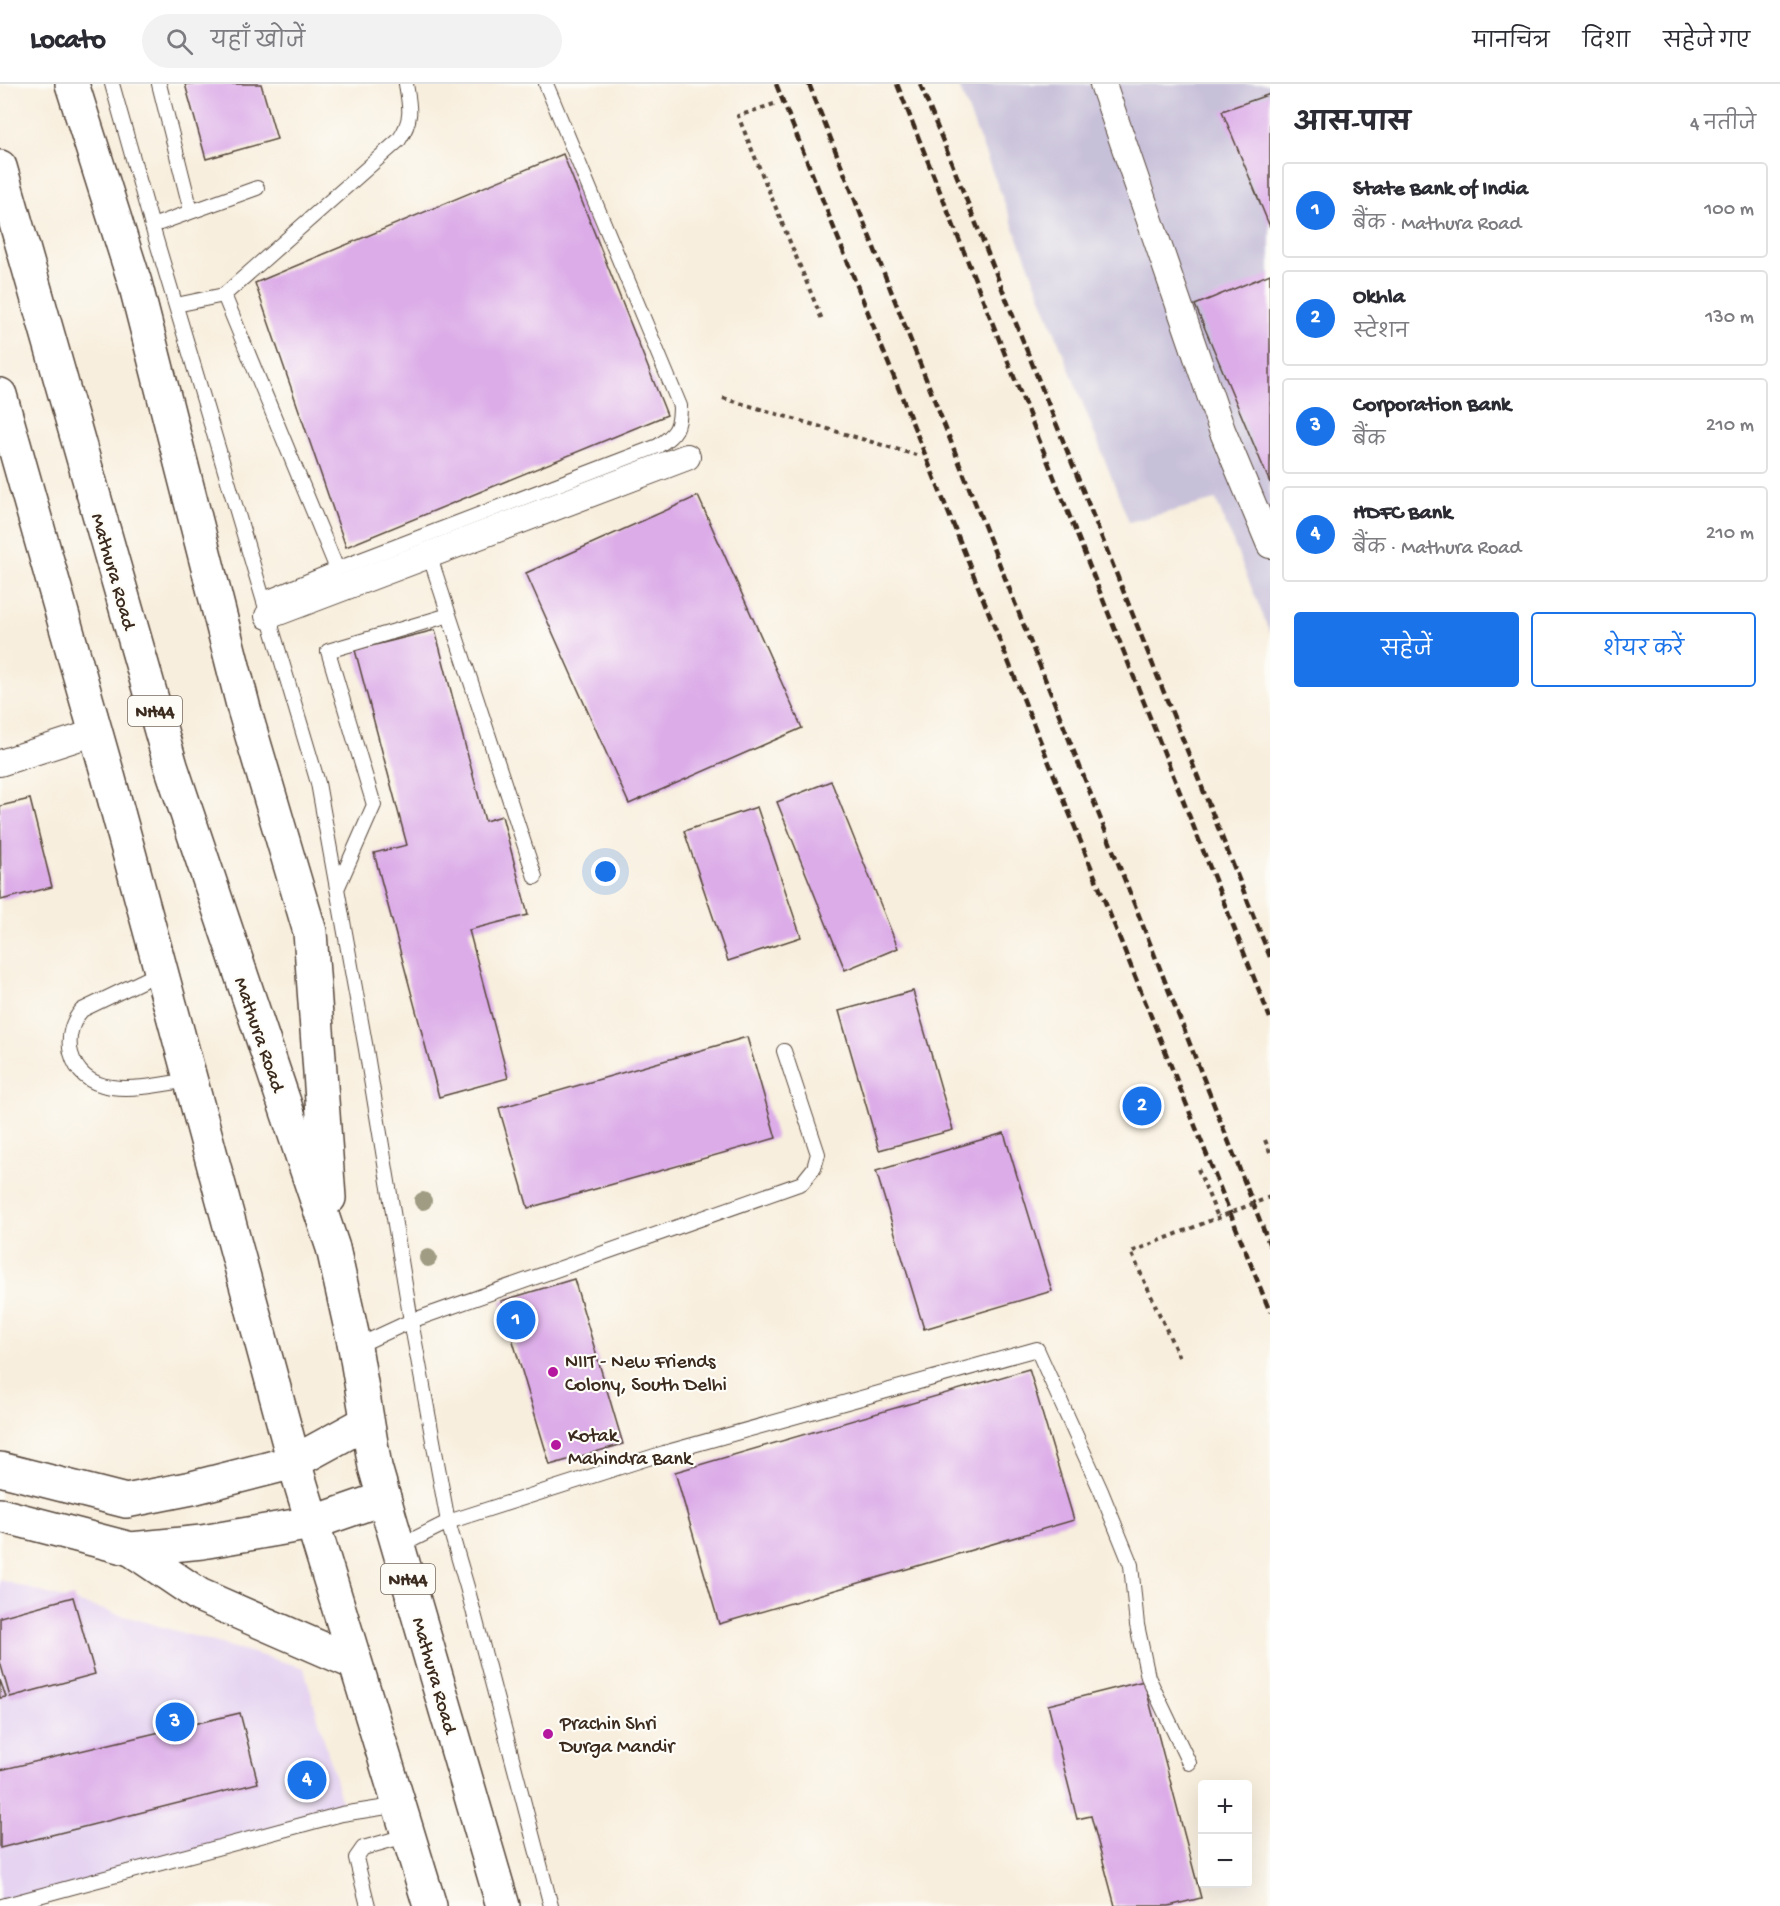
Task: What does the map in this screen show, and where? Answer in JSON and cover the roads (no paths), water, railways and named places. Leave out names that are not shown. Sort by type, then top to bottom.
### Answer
[{"type":"main road","points":[[72,84],[135,283],[244,710],[310,932],[333,1248]]},
{"type":"main road","name":"Mathura Road","points":[[0,166],[171,766],[333,1248],[355,1347],[375,1467],[503,1906]]},
{"type":"main road","points":[[0,395],[96,732],[294,1462],[430,1906]]},
{"type":"main road","points":[[0,1469],[126,1501],[192,1488],[294,1462],[367,1422]]},
{"type":"main road","points":[[131,1550],[202,1542],[312,1523],[384,1498]]},
{"type":"main road","points":[[0,1515],[131,1550],[199,1595],[354,1663]]},
{"type":"street","points":[[1103,84],[1222,430],[1270,545]]},
{"type":"street","points":[[266,607],[429,554],[687,457]]},
{"type":"street","points":[[0,763],[96,732]]},
{"type":"lane","points":[[112,84],[318,783],[448,1522],[551,1906]]},
{"type":"lane","points":[[159,84],[191,211]]},
{"type":"lane","points":[[176,305],[224,295],[399,140],[408,127],[410,106],[406,84]]},
{"type":"lane","points":[[266,607],[337,569],[658,446],[671,437],[680,422],[680,406],[546,84]]},
{"type":"lane","points":[[152,226],[257,188]]},
{"type":"lane","points":[[224,295],[337,569]]},
{"type":"lane","points":[[429,554],[534,877]]},
{"type":"lane","points":[[337,890],[374,805],[328,651],[449,615]]},
{"type":"lane","points":[[161,972],[82,1010],[76,1016],[73,1025],[70,1050],[74,1064],[80,1073],[90,1082],[106,1087],[121,1088],[190,1080]]},
{"type":"lane","points":[[355,1347],[411,1322],[802,1183],[814,1168],[818,1154],[784,1051]]},
{"type":"lane","points":[[398,1547],[448,1522],[664,1453],[1037,1349],[1101,1491],[1131,1565],[1137,1625],[1148,1677],[1189,1763]]},
{"type":"lane","points":[[2,1906],[342,1814],[404,1820]]},
{"type":"lane","points":[[369,1906],[356,1858],[363,1848],[404,1820]]},
{"type":"railway","points":[[776,84],[1270,1312]]},
{"type":"railway","points":[[809,84],[1270,1246]]},
{"type":"railway","points":[[897,84],[1270,1018]]},
{"type":"railway","points":[[920,84],[1270,957]]},
{"type":"place","name":"Okhla","points":[[1142,1106]]},
{"type":"place","name":"State Bank of India","points":[[516,1320]]},
{"type":"place","name":"NIIT - New Friends Colony, South Delhi","points":[[553,1372]]},
{"type":"place","name":"Kotak Mahindra Bank","points":[[556,1445]]},
{"type":"place","name":"Corporation Bank","points":[[175,1722]]},
{"type":"place","name":"Prachin Shri Durga Mandir","points":[[548,1734]]},
{"type":"place","name":"HDFC Bank","points":[[307,1780]]}]
